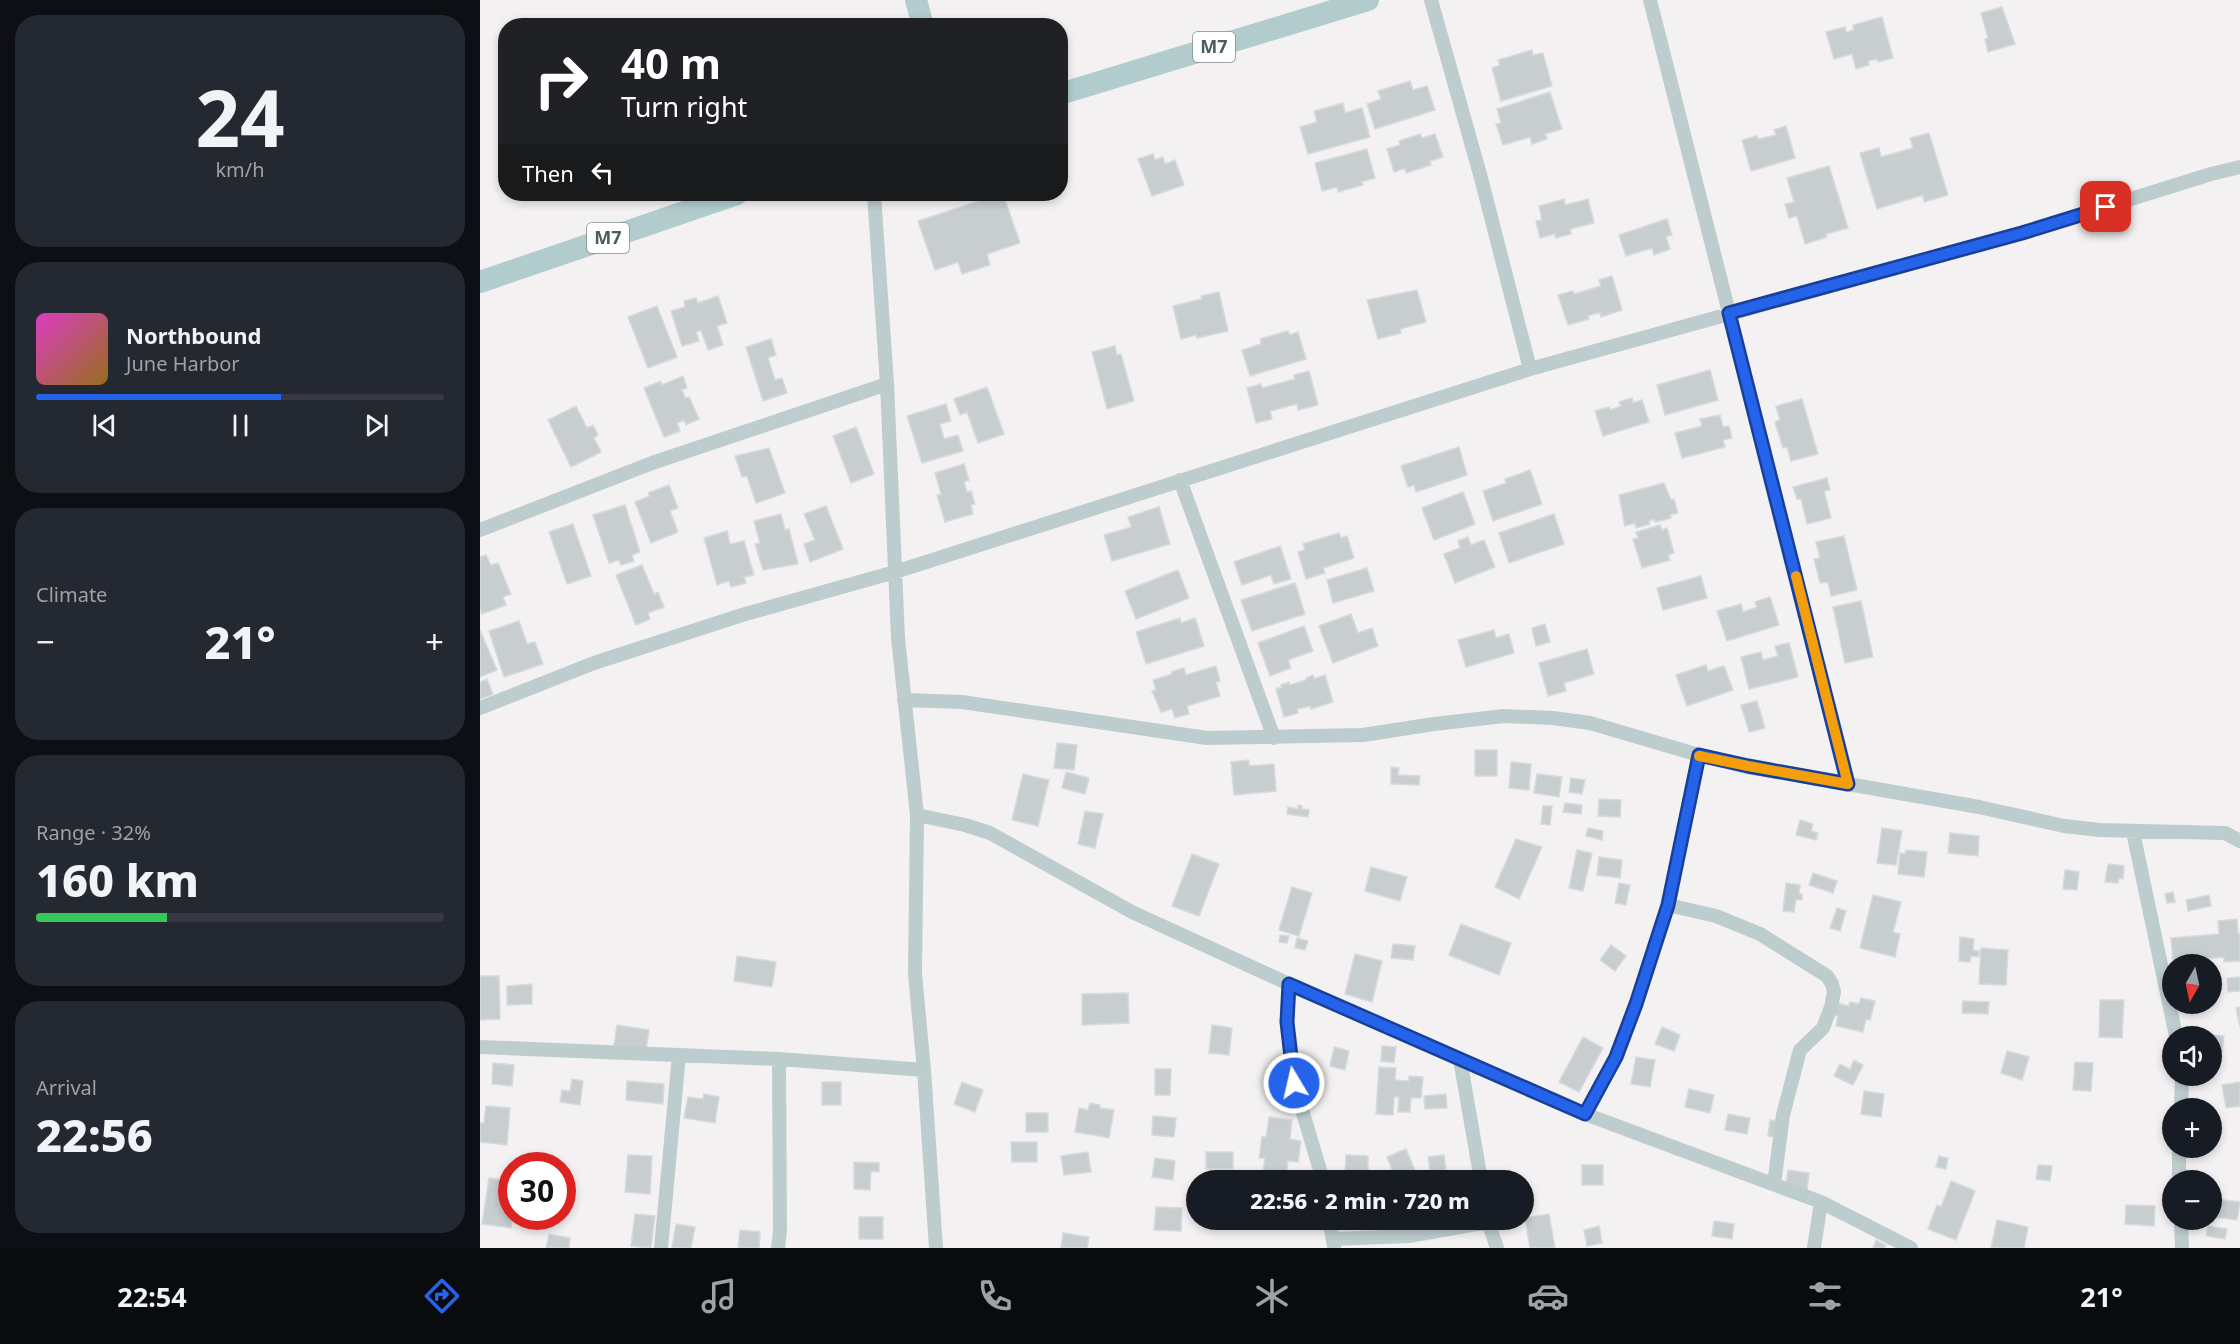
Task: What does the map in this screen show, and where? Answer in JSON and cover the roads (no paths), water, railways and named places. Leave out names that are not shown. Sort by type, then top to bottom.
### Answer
[{"type":"main road","points":[[916,0],[921,18]]},
{"type":"main road","name":"M7","points":[[1068,92],[1368,0]]},
{"type":"main road","name":"M7","points":[[480,282],[716,201]]},
{"type":"street","points":[[1431,0],[1481,178],[1530,369]]},
{"type":"street","points":[[1650,0],[1848,784]]},
{"type":"street","points":[[480,708],[515,692],[606,659],[742,615],[895,572],[1530,369],[2022,233],[2240,167]]},
{"type":"street","points":[[874,201],[887,384],[895,572],[904,700],[916,815],[915,974],[936,1248]]},
{"type":"street","points":[[480,530],[652,463],[887,384]]},
{"type":"street","points":[[1180,480],[1274,738]]},
{"type":"street","points":[[904,700],[962,702],[1207,738],[1363,735],[1504,716],[1553,718],[1590,723],[1699,755],[1748,766],[1979,807],[2064,826],[2133,832],[2225,833],[2240,841]]},
{"type":"street","points":[[1585,1114],[1616,1057],[1668,905],[1699,755]]},
{"type":"street","points":[[916,815],[965,825],[990,833],[1132,912],[1289,984],[1585,1114],[1821,1202],[1911,1248]]},
{"type":"street","points":[[2133,832],[2174,1026]]},
{"type":"street","points":[[1668,905],[1716,916],[1760,934],[1827,976],[1832,984],[1834,992],[1823,1028],[1800,1050],[1783,1115],[1774,1184]]},
{"type":"street","points":[[1289,984],[1287,1022],[1294,1083],[1320,1170]]},
{"type":"street","points":[[480,1047],[779,1059],[924,1070]]},
{"type":"street","points":[[661,1248],[679,1055]]},
{"type":"street","points":[[778,1248],[780,1231],[779,1059]]},
{"type":"street","points":[[1460,1059],[1479,1170]]},
{"type":"street","points":[[1814,1248],[1821,1202]]},
{"type":"street","points":[[1334,1243],[1408,1236],[1440,1230]]},
{"type":"street","points":[[1490,1230],[1497,1248]]},
{"type":"street","points":[[2181,1230],[2182,1248]]}]
